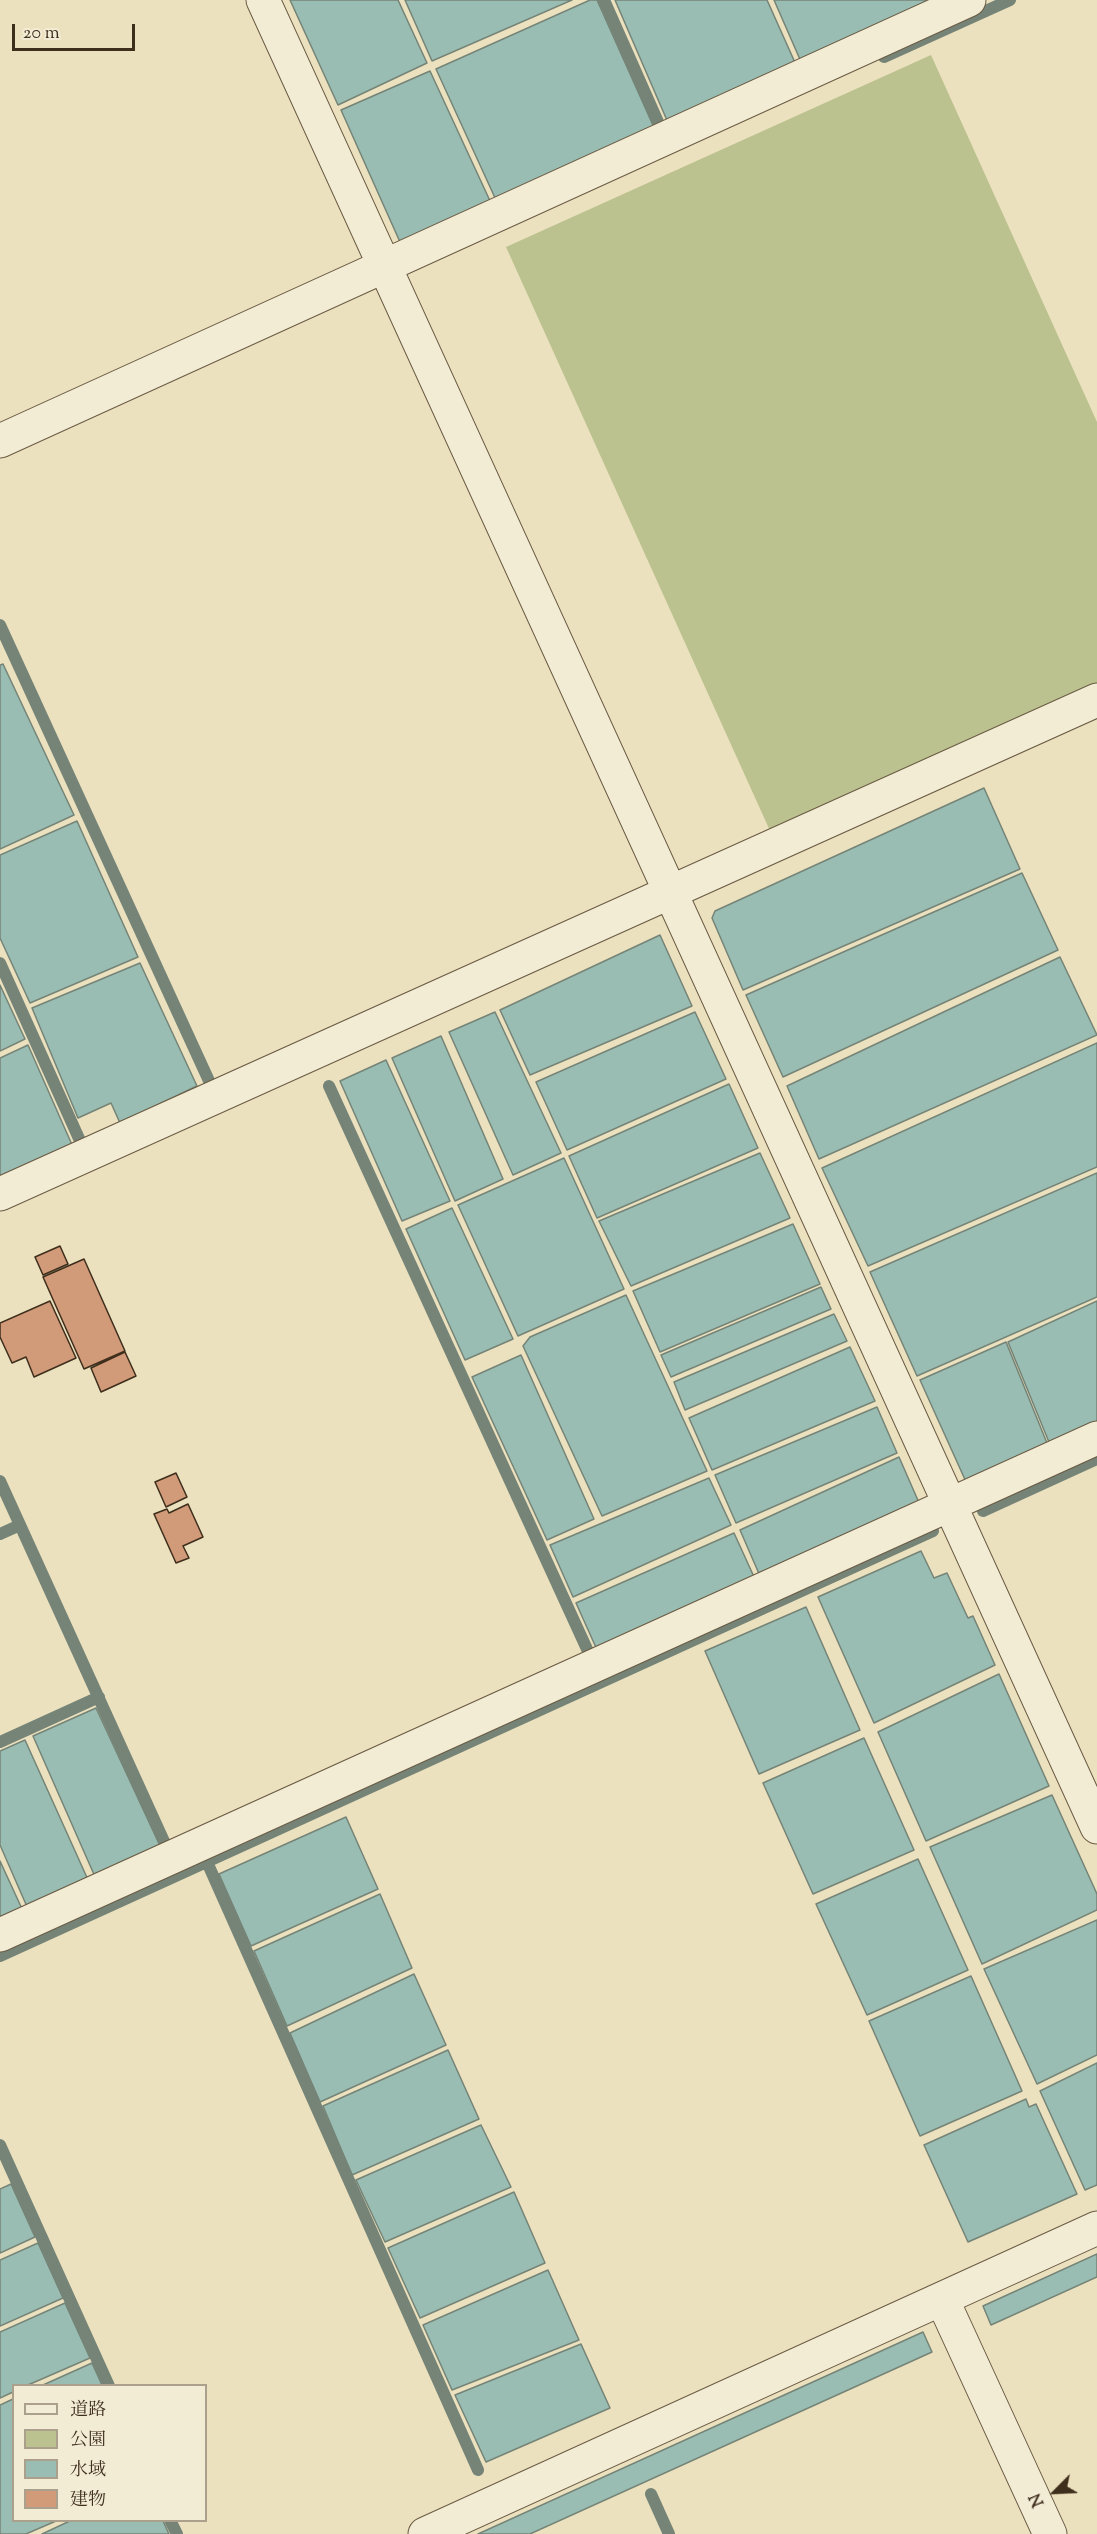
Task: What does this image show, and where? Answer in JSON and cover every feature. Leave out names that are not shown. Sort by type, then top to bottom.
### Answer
[{"type":"street","points":[[262,0],[1097,1827]]},
{"type":"street","points":[[0,441],[969,0]]},
{"type":"street","points":[[0,1194],[1097,700]]},
{"type":"street","points":[[0,1935],[1097,1438]]},
{"type":"street","points":[[425,2534],[1097,2228]]},
{"type":"street","points":[[942,2299],[1050,2534]]},
{"type":"green space","points":[[931,55],[1097,422],[1097,685],[771,833],[506,247]]},
{"type":"water","points":[[290,0],[398,0],[427,63],[338,105]]},
{"type":"water","points":[[405,0],[572,0],[432,61]]},
{"type":"water","points":[[590,0],[597,0],[656,132],[496,200],[436,69]]},
{"type":"water","points":[[615,0],[767,0],[797,67],[669,125]]},
{"type":"water","points":[[774,0],[927,0],[930,6],[802,64]]},
{"type":"water","points":[[430,71],[491,203],[400,242],[341,110]]},
{"type":"water","points":[[3,664],[74,815],[0,849],[0,665]]},
{"type":"water","points":[[984,788],[1020,869],[743,990],[712,918],[715,911]]},
{"type":"water","points":[[77,821],[138,957],[30,1003],[0,938],[0,855]]},
{"type":"water","points":[[1022,873],[1058,950],[783,1077],[746,995]]},
{"type":"water","points":[[660,935],[692,1006],[530,1075],[500,1010]]},
{"type":"water","points":[[1060,957],[1097,1035],[819,1159],[787,1086]]},
{"type":"water","points":[[140,963],[197,1086],[120,1123],[111,1103],[78,1118],[32,1008]]},
{"type":"water","points":[[0,985],[25,1039],[0,1051]]},
{"type":"water","points":[[495,1012],[561,1153],[513,1175],[449,1032]]},
{"type":"water","points":[[695,1012],[726,1079],[567,1150],[536,1082]]},
{"type":"water","points":[[441,1036],[503,1179],[455,1201],[392,1058]]},
{"type":"water","points":[[1097,1043],[1097,1167],[868,1266],[822,1168]]},
{"type":"water","points":[[28,1045],[73,1147],[0,1180],[0,1058]]},
{"type":"water","points":[[386,1060],[450,1201],[402,1221],[340,1081]]},
{"type":"water","points":[[729,1084],[758,1148],[597,1218],[569,1156]]},
{"type":"water","points":[[760,1153],[790,1218],[631,1286],[599,1221]]},
{"type":"water","points":[[564,1158],[624,1289],[518,1336],[458,1205]]},
{"type":"water","points":[[1097,1173],[1097,1297],[917,1376],[870,1272]]},
{"type":"water","points":[[452,1208],[513,1339],[465,1360],[406,1229]]},
{"type":"water","points":[[793,1224],[820,1284],[660,1352],[633,1291]]},
{"type":"water","points":[[821,1287],[831,1309],[671,1377],[661,1355]]},
{"type":"water","points":[[626,1295],[707,1471],[602,1516],[523,1346],[530,1337]]},
{"type":"water","points":[[1097,1301],[1097,1426],[1051,1447],[1008,1342]]},
{"type":"water","points":[[834,1314],[847,1341],[685,1410],[674,1382]]},
{"type":"water","points":[[1006,1342],[1049,1448],[967,1484],[920,1380]]},
{"type":"water","points":[[850,1347],[875,1401],[712,1470],[689,1418]]},
{"type":"water","points":[[521,1355],[594,1519],[547,1540],[472,1377]]},
{"type":"water","points":[[877,1407],[897,1453],[736,1523],[715,1475]]},
{"type":"water","points":[[899,1457],[920,1505],[760,1576],[740,1530]]},
{"type":"water","points":[[709,1478],[731,1525],[573,1597],[550,1545]]},
{"type":"water","points":[[734,1533],[755,1579],[598,1652],[576,1603]]},
{"type":"water","points":[[921,1551],[934,1578],[947,1573],[968,1618],[973,1616],[995,1665],[874,1723],[818,1597]]},
{"type":"water","points":[[806,1607],[860,1730],[759,1774],[705,1651]]},
{"type":"water","points":[[999,1674],[1049,1786],[926,1841],[878,1732]]},
{"type":"water","points":[[96,1708],[162,1850],[96,1879],[33,1736]]},
{"type":"water","points":[[864,1738],[914,1850],[813,1894],[763,1783]]},
{"type":"water","points":[[25,1740],[89,1882],[28,1909],[0,1845],[0,1751]]},
{"type":"water","points":[[1052,1795],[1097,1894],[1097,1910],[982,1964],[930,1847]]},
{"type":"water","points":[[346,1817],[378,1889],[251,1946],[219,1874]]},
{"type":"water","points":[[918,1859],[968,1970],[867,2015],[816,1904]]},
{"type":"water","points":[[0,1861],[23,1911],[0,1921]]},
{"type":"water","points":[[380,1894],[412,1968],[287,2026],[254,1951]]},
{"type":"water","points":[[1097,1920],[1097,2055],[1037,2084],[984,1969]]},
{"type":"water","points":[[414,1974],[446,2045],[320,2102],[290,2033]]},
{"type":"water","points":[[971,1976],[1022,2091],[920,2136],[869,2021]]},
{"type":"water","points":[[448,2050],[479,2119],[352,2175],[323,2106]]},
{"type":"water","points":[[1097,2063],[1097,2185],[1085,2190],[1040,2091]]},
{"type":"water","points":[[1026,2099],[1029,2107],[1036,2104],[1077,2194],[968,2242],[924,2145]]},
{"type":"water","points":[[481,2125],[511,2187],[385,2242],[356,2180]]},
{"type":"water","points":[[11,2184],[35,2237],[0,2253],[0,2189]]},
{"type":"water","points":[[514,2192],[545,2263],[420,2318],[388,2248]]},
{"type":"water","points":[[38,2243],[63,2298],[0,2326],[0,2260]]},
{"type":"water","points":[[1097,2254],[1097,2277],[991,2325],[983,2306]]},
{"type":"water","points":[[548,2270],[579,2340],[452,2390],[423,2325]]},
{"type":"water","points":[[65,2303],[90,2358],[30,2384],[12,2384],[12,2392],[0,2398],[0,2332]]},
{"type":"water","points":[[923,2332],[932,2352],[530,2534],[478,2534]]},
{"type":"water","points":[[581,2344],[610,2408],[486,2462],[455,2395]]},
{"type":"water","points":[[92,2363],[102,2384],[45,2384]]},
{"type":"water","points":[[12,2399],[12,2522],[54,2522],[26,2534],[0,2534],[0,2405]]},
{"type":"water","points":[[68,2522],[163,2522],[169,2534],[42,2534]]},
{"type":"building","points":[[60,1246],[68,1264],[43,1275],[35,1257]]},
{"type":"building","points":[[84,1259],[125,1351],[84,1369],[43,1277]]},
{"type":"building","points":[[50,1301],[76,1358],[34,1377],[26,1357],[12,1363],[0,1337],[0,1323]]},
{"type":"building","points":[[125,1352],[136,1376],[101,1392],[91,1368]]},
{"type":"building","points":[[176,1473],[187,1497],[166,1507],[155,1482]]},
{"type":"building","points":[[188,1504],[203,1537],[183,1546],[189,1558],[176,1563],[154,1514],[167,1509],[169,1513]]},
{"type":"waterway","points":[[604,0],[662,131]]},
{"type":"waterway","points":[[884,57],[1010,0]]},
{"type":"waterway","points":[[0,625],[210,1083]]},
{"type":"waterway","points":[[0,963],[81,1143]]},
{"type":"waterway","points":[[329,1086],[592,1660]]},
{"type":"waterway","points":[[983,1511],[1097,1459]]},
{"type":"waterway","points":[[0,1481],[167,1848]]},
{"type":"waterway","points":[[0,1534],[20,1525]]},
{"type":"waterway","points":[[0,1956],[933,1531]]},
{"type":"waterway","points":[[0,1742],[99,1697]]},
{"type":"waterway","points":[[207,1862],[478,2470]]},
{"type":"waterway","points":[[0,2145],[108,2384]]},
{"type":"waterway","points":[[651,2494],[669,2534]]},
{"type":"waterway","points":[[171,2522],[177,2534]]}]
